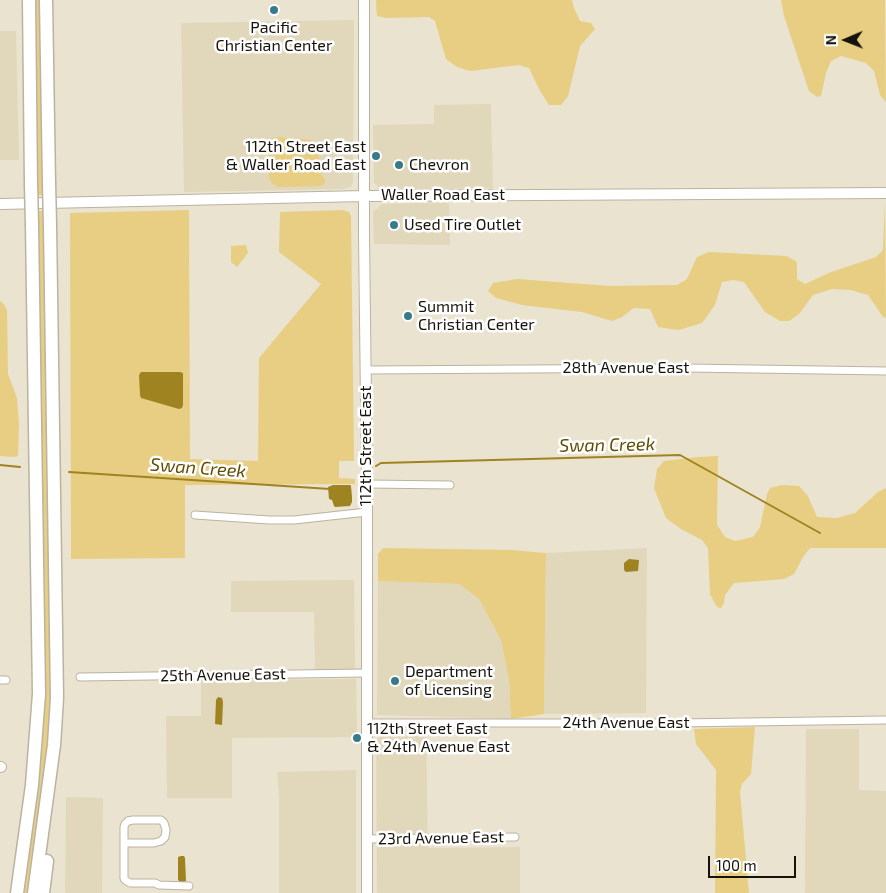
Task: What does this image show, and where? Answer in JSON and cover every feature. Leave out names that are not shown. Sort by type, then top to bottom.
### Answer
[{"type":"highway","points":[[17,893],[32,785],[39,678],[29,0]]},
{"type":"highway","points":[[34,893],[54,745],[57,698],[46,0]]},
{"type":"highway","points":[[43,893],[59,753],[60,730],[57,698]]},
{"type":"highway","points":[[10,893],[32,785]]},
{"type":"main road","name":"112th Street East","points":[[364,0],[367,893]]},
{"type":"main road","name":"Waller Road East","points":[[0,204],[365,196],[886,193]]},
{"type":"street","name":"28th Avenue East","points":[[366,370],[688,368],[886,371]]},
{"type":"street","points":[[367,484],[450,485]]},
{"type":"street","points":[[195,515],[294,520],[367,512]]},
{"type":"street","name":"25th Avenue East","points":[[80,677],[366,674]]},
{"type":"street","name":"24th Avenue East","points":[[367,723],[673,723],[886,720]]},
{"type":"street","points":[[124,843],[154,843],[161,841],[165,837],[166,830],[164,823],[159,819],[132,820],[125,824],[124,827],[124,843],[124,878],[130,883],[189,886]]},
{"type":"street","name":"23rd Avenue East","points":[[367,839],[515,837]]},
{"type":"street","points":[[159,885],[163,889],[163,893]]},
{"type":"shaded area","points":[[34,0],[40,0],[44,195],[36,195]]},
{"type":"shaded area","points":[[376,0],[572,0],[580,21],[591,23],[595,29],[580,46],[568,96],[561,105],[549,105],[529,68],[519,65],[470,71],[457,67],[446,59],[435,21],[429,17],[387,18],[377,16]]},
{"type":"shaded area","points":[[781,0],[885,0],[886,102],[880,95],[874,71],[866,63],[841,56],[831,61],[826,73],[821,96],[817,97],[809,91],[784,16]]},
{"type":"shaded area","points":[[354,20],[353,181],[351,187],[344,189],[184,192],[181,23]]},
{"type":"shaded area","points":[[0,31],[16,31],[19,160],[0,160]]},
{"type":"shaded area","points":[[491,104],[493,188],[380,190],[374,182],[373,125],[434,124],[434,105]]},
{"type":"shaded area","points":[[271,138],[311,140],[315,144],[321,174],[325,179],[325,183],[320,186],[278,187],[272,183],[269,178],[269,142]]},
{"type":"shaded area","points":[[449,202],[450,245],[374,244],[373,212],[382,204]]},
{"type":"shaded area","points":[[885,202],[886,318],[883,317],[868,295],[851,290],[832,289],[813,295],[799,314],[789,321],[780,321],[765,312],[744,282],[733,280],[722,282],[715,305],[702,323],[679,330],[658,327],[650,309],[634,308],[622,317],[612,321],[582,312],[522,305],[496,298],[488,291],[493,283],[517,279],[610,286],[677,285],[687,279],[697,257],[709,252],[787,256],[797,262],[797,279],[805,284],[831,272],[876,257],[883,250]]},
{"type":"shaded area","points":[[189,210],[190,459],[258,461],[259,358],[321,284],[279,252],[280,212],[343,210],[349,212],[351,216],[354,461],[339,461],[339,478],[355,479],[355,484],[185,485],[185,558],[71,559],[70,213]]},
{"type":"shaded area","points":[[37,211],[44,211],[50,706],[48,751],[29,893],[22,893],[40,767],[44,698]]},
{"type":"shaded area","points":[[246,245],[248,253],[237,267],[231,262],[231,246]]},
{"type":"shaded area","points":[[0,301],[7,310],[8,374],[17,398],[19,424],[18,456],[14,457],[0,456]]},
{"type":"shaded area","points":[[141,372],[183,373],[182,408],[179,409],[141,398],[139,375]]},
{"type":"shaded area","points":[[718,456],[717,525],[725,537],[735,541],[753,537],[760,527],[770,488],[782,485],[799,486],[808,496],[817,517],[837,518],[855,513],[878,492],[886,488],[886,548],[810,548],[794,574],[784,579],[734,583],[725,595],[721,608],[717,607],[710,594],[708,548],[702,540],[681,529],[666,518],[654,488],[657,469],[664,461]]},
{"type":"shaded area","points":[[333,485],[351,486],[352,502],[350,506],[334,506],[332,500],[329,499],[328,487]]},
{"type":"shaded area","points":[[383,548],[511,550],[546,553],[544,714],[511,719],[509,680],[501,640],[479,599],[459,584],[378,581],[378,554]]},
{"type":"shaded area","points":[[647,548],[646,713],[544,714],[546,553]]},
{"type":"shaded area","points":[[629,559],[639,560],[638,571],[626,572],[624,570],[624,563]]},
{"type":"shaded area","points":[[354,580],[355,670],[315,670],[314,612],[231,612],[231,581]]},
{"type":"shaded area","points":[[378,581],[459,584],[479,599],[501,640],[509,680],[511,719],[377,715]]},
{"type":"shaded area","points":[[356,679],[357,737],[232,738],[232,798],[167,798],[166,716],[201,716],[201,680]]},
{"type":"shaded area","points":[[218,697],[222,698],[223,702],[222,725],[215,724],[216,700]]},
{"type":"shaded area","points":[[755,727],[751,774],[742,784],[740,792],[749,893],[715,893],[716,770],[696,744],[694,729]]},
{"type":"shaded area","points":[[806,729],[859,729],[859,790],[886,791],[886,893],[805,893]]},
{"type":"shaded area","points":[[426,731],[428,848],[520,847],[520,893],[377,893],[376,740],[383,732]]},
{"type":"shaded area","points":[[356,770],[356,893],[279,893],[279,797],[277,772]]},
{"type":"shaded area","points":[[66,797],[103,798],[102,893],[65,893]]},
{"type":"shaded area","points":[[178,857],[185,858],[186,881],[184,882],[178,880]]},
{"type":"waterway","name":"Swan Creek","points":[[376,466],[381,463],[680,455],[820,533]]},
{"type":"waterway","name":"Swan Creek","points":[[0,465],[20,467]]},
{"type":"waterway","name":"Swan Creek","points":[[69,472],[330,489]]},
{"type":"place","name":"Pacific Christian Center","points":[[274,10]]},
{"type":"place","name":"112th Street East & Waller Road East","points":[[376,156]]},
{"type":"place","name":"Chevron","points":[[399,165]]},
{"type":"place","name":"Used Tire Outlet","points":[[394,225]]},
{"type":"place","name":"Summit Christian Center","points":[[408,316]]},
{"type":"place","name":"Department of Licensing","points":[[395,681]]},
{"type":"place","name":"112th Street East & 24th Avenue East","points":[[357,738]]}]
